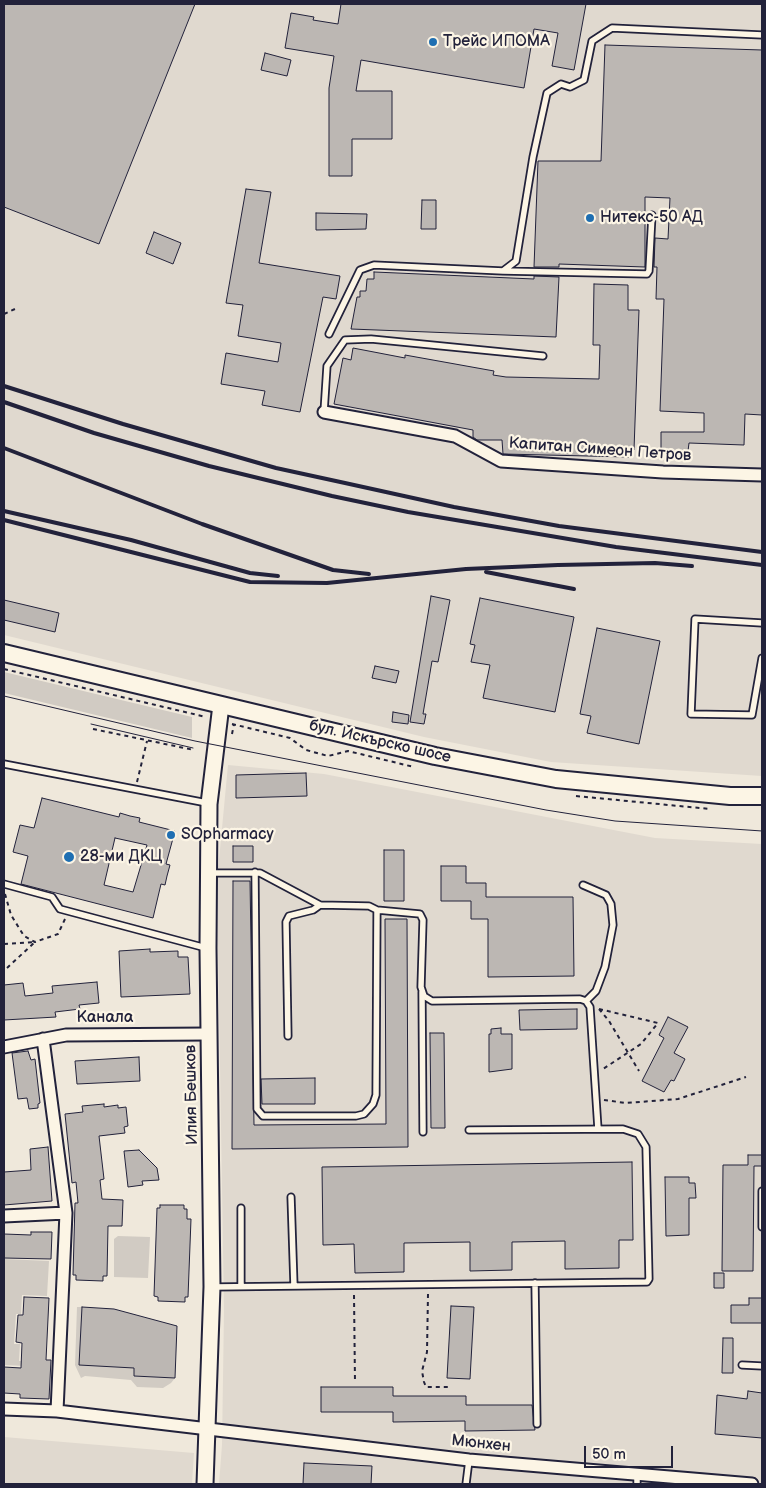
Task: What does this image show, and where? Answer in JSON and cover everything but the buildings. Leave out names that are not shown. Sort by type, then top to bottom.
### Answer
[{"type":"main road","name":"бул. Искърско шосе","points":[[4,653],[435,756],[556,779],[730,796],[762,796]]},
{"type":"street","name":"Капитан Симеон Петров","points":[[324,412],[455,436],[502,461],[663,472],[762,474]]},
{"type":"street","name":"Илия Бешков","points":[[205,1484],[212,1286],[208,1034],[209,804],[221,705]]},
{"type":"street","name":"Канала","points":[[4,1047],[66,1035],[208,1034]]},
{"type":"street","points":[[44,1039],[66,1213],[57,1411]]},
{"type":"street","points":[[4,1216],[66,1213]]},
{"type":"street","points":[[4,1409],[57,1411],[208,1430]]},
{"type":"street","name":"Мюнхен","points":[[208,1430],[637,1480],[752,1484]]},
{"type":"lane","points":[[503,271],[516,261],[533,157],[547,93],[561,84],[570,87],[584,80],[592,41],[612,28],[762,35]]},
{"type":"lane","points":[[329,334],[360,270],[374,265],[503,271],[647,274],[649,271],[652,215]]},
{"type":"lane","points":[[324,412],[327,366],[345,340],[371,339],[543,356]]},
{"type":"lane","points":[[762,623],[695,619],[691,714],[752,715],[762,658]]},
{"type":"lane","points":[[4,764],[209,804]]},
{"type":"lane","points":[[209,873],[255,872],[320,905],[369,906],[377,910],[416,912],[422,917],[423,1132]]},
{"type":"lane","points":[[255,872],[258,1109],[263,1116],[356,1116],[364,1114],[374,1104],[376,1095],[377,910]]},
{"type":"lane","points":[[4,884],[52,898],[60,909],[66,911],[208,948]]},
{"type":"lane","points":[[584,885],[606,895],[611,904],[613,925],[606,967],[596,991],[586,1001]]},
{"type":"lane","points":[[288,1036],[286,922],[289,916],[313,910],[320,905]]},
{"type":"lane","points":[[422,992],[432,1001],[580,999],[586,1001],[590,1007],[598,1129]]},
{"type":"lane","points":[[212,1286],[644,1283],[649,1279],[646,1147],[643,1140],[632,1130],[469,1130]]},
{"type":"lane","points":[[762,1191],[762,1227]]},
{"type":"lane","points":[[291,1197],[294,1286]]},
{"type":"lane","points":[[241,1208],[241,1286]]},
{"type":"lane","points":[[535,1283],[537,1424]]},
{"type":"lane","points":[[742,1365],[762,1366]]},
{"type":"lane","points":[[466,1484],[469,1460]]},
{"type":"path","points":[[4,314],[15,309]]},
{"type":"path","points":[[4,669],[200,716]]},
{"type":"path","points":[[93,729],[198,753]]},
{"type":"path","points":[[135,789],[147,741]]},
{"type":"path","points":[[4,884],[6,902],[11,915],[24,936],[35,942]]},
{"type":"path","points":[[4,944],[35,942],[58,934],[64,925],[66,911]]},
{"type":"path","points":[[7,968],[35,942]]},
{"type":"path","points":[[586,1001],[599,1009],[658,1023],[641,1044],[606,1065],[594,1078]]},
{"type":"path","points":[[599,1009],[609,1021],[639,1071]]},
{"type":"path","points":[[596,1095],[606,1101],[626,1103],[678,1098],[746,1077]]},
{"type":"path","points":[[430,1284],[426,1352],[422,1371],[424,1382],[426,1386],[450,1386]]},
{"type":"path","points":[[354,1285],[355,1383]]},
{"type":"shaded area","points":[[4,4],[762,4],[762,776],[551,762],[424,737],[4,635]]},
{"type":"shaded area","points":[[4,672],[192,717],[192,738],[4,693]]},
{"type":"shaded area","points":[[228,765],[324,774],[655,838],[762,844],[762,1484],[219,1484],[222,1445],[224,1311],[217,881]]},
{"type":"shaded area","points":[[118,1236],[150,1237],[148,1278],[114,1277],[114,1239]]},
{"type":"shaded area","points":[[5,1259],[49,1261],[47,1296],[22,1295],[21,1314],[16,1314],[14,1344],[20,1344],[19,1361],[25,1361],[25,1366],[4,1365]]},
{"type":"shaded area","points":[[77,1307],[82,1307],[134,1368],[134,1376],[175,1378],[163,1388],[137,1387],[131,1380],[85,1376],[81,1378],[75,1365]]},
{"type":"shaded area","points":[[4,1437],[194,1453],[192,1484],[4,1484]]},
{"type":"tram line","points":[[4,696],[195,741],[546,810],[615,821],[762,831]]},
{"type":"tram line","points":[[91,724],[193,748]]},
{"type":"railway","points":[[4,386],[123,424],[276,468],[454,507],[559,526],[762,552]]},
{"type":"railway","points":[[4,402],[94,433],[209,466],[332,496],[408,512],[616,547],[762,565]]},
{"type":"railway","points":[[4,448],[202,524],[333,570],[369,574]]},
{"type":"railway","points":[[4,511],[131,540],[250,573],[278,576]]},
{"type":"railway","points":[[4,520],[250,582],[327,583],[466,569],[558,565],[655,563],[692,566]]},
{"type":"railway","points":[[486,572],[574,589]]},
{"type":"place","name":"Трейс ИПОМА","points":[[433,42]]},
{"type":"place","name":"Нитекс-50 АД","points":[[590,218]]},
{"type":"place","name":"SOpharmacy","points":[[171,835]]},
{"type":"place","name":"28-ми ДКЦ","points":[[69,857]]}]
